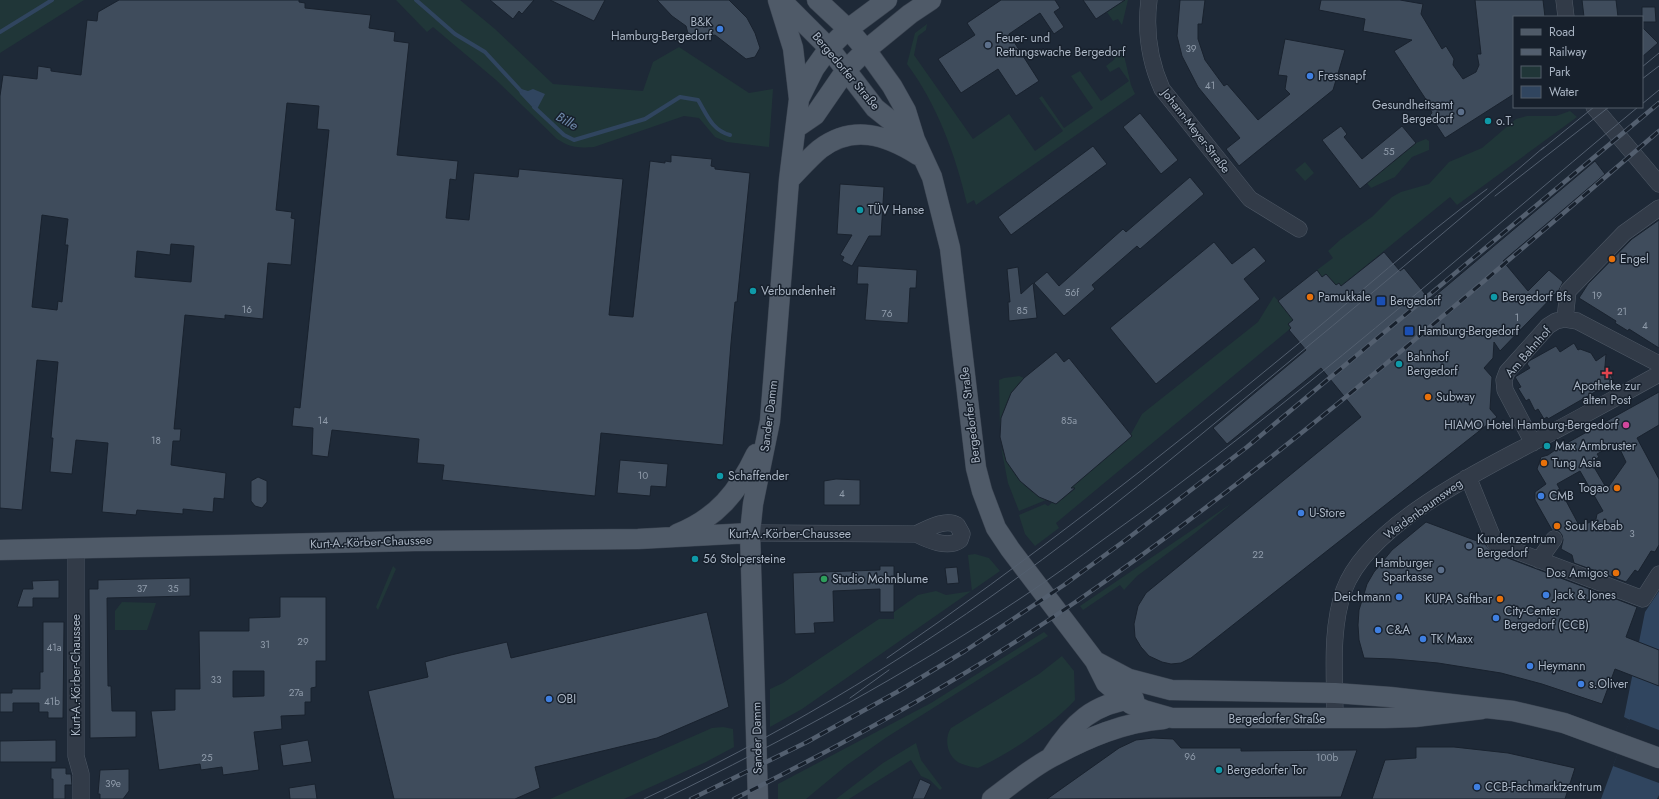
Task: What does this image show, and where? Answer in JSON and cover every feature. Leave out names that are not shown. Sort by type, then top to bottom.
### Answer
[{"type":"main road","name":"Bergedorfer Straße","points":[[779,0],[829,48],[875,108],[914,140]]},
{"type":"main road","points":[[779,0],[793,48],[799,99]]},
{"type":"main road","name":"Bergedorfer Straße","points":[[817,0],[848,29],[866,50],[892,86],[906,111],[914,140],[924,158],[938,198],[950,248],[974,455],[982,491],[996,528],[1010,549],[1095,661],[1119,688],[1144,710],[1172,718],[1415,717],[1482,709]]},
{"type":"main road","name":"Sander Damm","points":[[758,799],[750,533],[753,504],[770,421],[789,180],[799,99],[814,69],[829,48],[848,29],[887,0]]},
{"type":"main road","points":[[796,128],[815,116],[846,70],[866,50],[910,14],[931,0]]},
{"type":"main road","points":[[789,180],[819,150],[841,137],[852,134],[868,135],[899,143],[924,158]]},
{"type":"main road","name":"Kurt-A.-Körber-Chaussee","points":[[665,538],[687,530],[703,521],[733,495],[746,474],[770,421]]},
{"type":"main road","name":"Kurt-A.-Körber-Chaussee","points":[[0,550],[76,550],[423,541],[665,538],[750,533]]},
{"type":"main road","name":"Bergedorfer Straße","points":[[1119,688],[1157,687],[1197,692],[1335,693],[1390,697],[1538,716],[1659,758]]},
{"type":"main road","points":[[992,799],[1081,740],[1094,727],[1102,707],[1119,688]]},
{"type":"main road","points":[[1059,754],[1088,739],[1124,725],[1172,718]]},
{"type":"street","name":"Johann-Meyer-Straße","points":[[1149,0],[1148,39],[1154,70],[1162,89],[1250,199],[1299,229]]},
{"type":"street","points":[[1564,0],[1566,16]]},
{"type":"street","points":[[1595,108],[1659,184]]},
{"type":"street","points":[[1565,319],[1568,291],[1624,233],[1659,208]]},
{"type":"street","name":"Am Bahnhof","points":[[1533,443],[1506,394],[1504,380],[1507,372],[1548,326],[1565,319],[1577,322],[1659,364]]},
{"type":"street","name":"Weidenbaumsweg","points":[[1335,718],[1335,631],[1344,590],[1353,571],[1372,548],[1386,534],[1466,478],[1659,374]]},
{"type":"street","name":"Weidenbaumsweg","points":[[1466,478],[1471,484],[1494,545],[1540,560],[1643,599],[1659,574]]},
{"type":"street","name":"Kurt-A.-Körber-Chaussee","points":[[750,533],[916,534]]},
{"type":"street","points":[[1540,560],[1554,539]]},
{"type":"street","name":"Kurt-A.-Körber-Chaussee","points":[[76,550],[76,756],[81,774],[81,799]]},
{"type":"green space","points":[[0,0],[84,0],[0,53]]},
{"type":"green space","points":[[396,0],[460,0],[495,29],[553,84],[643,91],[653,62],[679,47],[749,93],[773,89],[769,147],[727,142],[715,137],[699,118],[684,116],[594,147],[571,146],[557,139],[496,80],[433,27],[427,32]]},
{"type":"green space","points":[[1121,0],[1128,0],[1122,25],[1118,19],[1113,21],[1107,12],[1116,6]]},
{"type":"green space","points":[[927,24],[926,30],[918,36],[914,55],[973,139],[1009,114],[1035,151],[1063,131],[1039,98],[1042,96],[1064,128],[1093,108],[1071,76],[1080,71],[1101,101],[1129,81],[1119,67],[1110,72],[1106,66],[1115,59],[1111,53],[1122,47],[1131,85],[1135,94],[976,205],[974,200],[967,204],[957,168],[944,131],[927,96],[907,64],[915,33]]},
{"type":"green space","points":[[1570,111],[1577,117],[1457,205],[1450,197],[1341,286],[1336,285],[1326,274],[1322,277],[1317,270],[1333,258],[1328,251],[1340,240],[1373,216],[1392,197],[1401,192],[1429,184],[1449,162],[1482,148],[1516,119],[1527,116],[1556,116]]},
{"type":"green space","points":[[1426,139],[1429,141],[1429,150],[1412,157],[1395,177],[1371,188],[1367,183],[1416,143]]},
{"type":"green space","points":[[1305,162],[1314,173],[1305,181],[1295,170]]},
{"type":"green space","points":[[1274,296],[1286,310],[1308,308],[1288,324],[1291,328],[1056,523],[1059,528],[1035,546],[1025,534],[1019,515],[1045,504],[1048,506],[1053,502],[1056,504],[1075,489],[1071,488],[1132,436],[1131,434],[1142,414],[1258,322]]},
{"type":"green space","points":[[1019,376],[1024,378],[1010,396],[1002,417],[1000,432],[999,380]]},
{"type":"green space","points":[[1001,447],[1018,478],[1038,496],[1046,500],[1019,511],[1008,483]]},
{"type":"green space","points":[[1232,503],[1195,533],[1137,576],[1124,590],[1120,585],[1083,610],[1080,606]]},
{"type":"green space","points":[[975,554],[989,558],[1000,571],[972,591],[968,555]]},
{"type":"green space","points":[[393,566],[396,569],[378,610],[376,607]]},
{"type":"green space","points":[[936,591],[946,595],[971,591],[802,709],[770,727],[770,689],[783,683],[879,619],[894,619],[894,612],[918,595]]},
{"type":"green space","points":[[122,602],[156,603],[147,630],[115,630],[115,611]]},
{"type":"green space","points":[[1044,632],[1048,636],[887,737],[847,765],[806,799],[778,799],[778,784],[931,703]]},
{"type":"green space","points":[[1062,656],[1074,671],[1075,700],[1065,710],[1030,738],[1003,755],[978,768],[957,762],[953,758],[948,749],[947,743],[947,738],[951,728],[1039,674]]},
{"type":"green space","points":[[723,727],[733,729],[734,747],[706,762],[624,799],[550,799],[712,728]]},
{"type":"green space","points":[[916,743],[921,760],[942,788],[940,790],[930,780],[921,776],[911,760],[849,799],[836,799],[883,763]]},
{"type":"water","points":[[518,88],[528,91],[533,89],[545,94],[536,111],[520,94]]},
{"type":"water","points":[[1659,591],[1659,795],[1657,799],[1601,799],[1630,720],[1624,717],[1645,612]]},
{"type":"pier","points":[[1630,719],[1659,730],[1659,783],[1613,766]]},
{"type":"building","points":[[119,0],[299,0],[299,2],[305,3],[305,8],[371,15],[369,28],[395,32],[394,41],[409,43],[397,155],[458,161],[456,180],[450,179],[446,218],[469,220],[474,173],[518,177],[519,169],[623,179],[609,315],[633,317],[650,161],[665,163],[665,161],[671,162],[671,155],[712,159],[711,166],[715,167],[715,169],[750,173],[737,302],[735,302],[723,445],[601,433],[595,496],[442,480],[444,465],[417,463],[419,439],[332,430],[328,457],[312,455],[313,428],[292,426],[294,407],[300,408],[329,130],[317,129],[319,106],[287,103],[276,210],[292,212],[291,218],[295,219],[291,265],[268,263],[263,319],[225,315],[225,319],[185,315],[174,429],[181,429],[180,441],[173,441],[171,465],[226,473],[224,499],[214,498],[213,512],[183,509],[183,514],[137,510],[136,515],[102,512],[108,443],[76,440],[72,474],[50,472],[53,438],[51,438],[58,362],[37,360],[22,510],[0,508],[0,96],[3,75],[37,79],[38,66],[51,68],[51,71],[81,75],[87,20],[97,21],[98,12]],"holes":[[[42,215],[68,219],[65,245],[68,245],[62,302],[58,301],[57,310],[32,307]],[[171,244],[194,246],[191,282],[135,277],[137,251],[170,255]]]},
{"type":"building","points":[[490,0],[534,0],[522,14],[519,11],[513,19]]},
{"type":"building","name":"B&K Hamburg-Bergedorf","points":[[550,0],[605,0],[594,21]]},
{"type":"building","name":"B&K Hamburg-Bergedorf","points":[[657,0],[729,0],[747,18],[755,33],[760,48],[755,57],[746,59],[715,35],[690,41],[686,26],[672,16]]},
{"type":"building","name":"Feuer- und Rettungswache Bergedorf","points":[[1001,0],[1055,0],[1060,8],[1054,12],[1064,27],[1054,34],[1040,13],[1009,34],[1039,81],[1016,96],[998,69],[961,93],[938,59],[975,35],[967,23]]},
{"type":"building","points":[[1083,0],[1125,0],[1096,19]]},
{"type":"building","points":[[1180,0],[1205,0],[1202,24],[1198,24],[1198,39],[1205,60],[1224,86],[1227,84],[1258,120],[1290,94],[1285,89],[1287,76],[1278,75],[1285,39],[1345,50],[1333,90],[1239,166],[1226,149],[1240,138],[1198,87],[1182,56],[1177,36]]},
{"type":"building","points":[[1321,0],[1400,0],[1423,4],[1421,14],[1442,49],[1446,46],[1454,59],[1453,65],[1463,79],[1476,72],[1479,65],[1477,54],[1481,54],[1475,0],[1543,0],[1545,16],[1513,16],[1513,95],[1445,138],[1430,115],[1432,113],[1427,101],[1394,51],[1412,40],[1363,31],[1365,19],[1319,10]]},
{"type":"building","points":[[1582,0],[1616,0],[1618,16],[1584,16]]},
{"type":"building","points":[[1642,7],[1655,7],[1656,22],[1643,22]]},
{"type":"building","points":[[1643,28],[1658,43],[1643,56]]},
{"type":"building","points":[[1140,113],[1178,160],[1161,174],[1123,127]]},
{"type":"building","points":[[1341,126],[1347,134],[1344,137],[1362,159],[1402,126],[1416,143],[1360,189],[1322,140]]},
{"type":"building","points":[[1093,146],[1107,164],[1011,235],[998,217]]},
{"type":"building","points":[[1595,161],[1605,174],[1503,261],[1528,291],[1549,270],[1563,282],[1559,290],[1500,351],[1494,342],[1493,358],[1484,368],[1492,377],[1490,409],[1497,417],[1191,658],[1181,663],[1171,664],[1149,656],[1135,637],[1134,624],[1138,606],[1146,593],[1361,417],[1321,368],[1227,444],[1213,428],[1306,350],[1289,330],[1291,328],[1288,324],[1293,320],[1278,301],[1317,270],[1322,277],[1326,274],[1336,285],[1339,283],[1341,286],[1384,252],[1400,271],[1404,268],[1430,300]]},
{"type":"building","points":[[1190,177],[1204,194],[1140,249],[1137,246],[1092,285],[1095,289],[1064,316],[1034,283],[1047,272],[1059,286],[1123,229],[1126,232]]},
{"type":"building","name":"TÜV Hanse","points":[[840,184],[884,187],[881,236],[869,236],[852,266],[842,261],[844,257],[840,255],[852,235],[837,234]]},
{"type":"building","points":[[1659,220],[1659,348],[1629,329],[1628,331],[1615,323],[1616,321],[1579,298],[1588,284],[1632,239]]},
{"type":"building","points":[[1214,242],[1232,264],[1254,247],[1266,261],[1244,279],[1260,299],[1156,384],[1110,328]]},
{"type":"building","points":[[858,266],[917,270],[916,288],[910,288],[908,323],[865,320],[868,284],[857,284]]},
{"type":"building","points":[[1018,267],[1021,294],[1033,283],[1037,318],[1009,321],[1008,302],[1010,302],[1007,269]]},
{"type":"building","points":[[1574,343],[1578,350],[1580,349],[1591,353],[1596,361],[1606,354],[1605,366],[1614,381],[1548,419],[1547,417],[1544,419],[1538,409],[1535,411],[1529,399],[1526,401],[1518,388],[1521,387],[1515,377],[1530,368],[1527,364],[1529,361],[1556,346],[1560,352]]},
{"type":"building","points":[[1056,352],[1064,362],[1069,358],[1132,436],[1071,488],[1075,488],[1056,504],[1039,497],[1020,481],[1006,461],[1000,437],[1001,418],[1011,393],[1024,378]]},
{"type":"building","points":[[1659,392],[1659,425],[1637,438],[1659,479],[1659,545],[1655,552],[1651,551],[1638,572],[1635,570],[1626,582],[1574,563],[1572,555],[1561,549],[1563,540],[1562,535],[1559,531],[1552,530],[1535,500],[1535,492],[1546,484],[1537,469],[1541,457],[1548,455]],"holes":[[[1617,443],[1626,462],[1607,489],[1591,462],[1599,457],[1597,454]],[[1580,471],[1603,511],[1597,514],[1596,519],[1580,527],[1557,484]]]},
{"type":"building","points":[[620,460],[668,464],[666,487],[651,486],[650,496],[617,493]]},
{"type":"building","points":[[258,477],[267,481],[267,502],[262,508],[255,506],[251,501],[251,481]]},
{"type":"building","points":[[836,479],[860,480],[860,505],[824,505],[824,481]]},
{"type":"building","name":"City-Center Bergedorf (CCB)","points":[[1426,522],[1485,544],[1492,552],[1637,607],[1626,637],[1659,650],[1659,686],[1615,669],[1602,704],[1542,684],[1501,673],[1438,663],[1364,658],[1359,640],[1358,625],[1359,610],[1367,584],[1374,572],[1392,550]]},
{"type":"building","points":[[880,566],[894,566],[894,612],[880,612],[880,589],[833,591],[834,622],[814,623],[815,633],[795,634],[793,573],[880,570]]},
{"type":"building","points":[[957,567],[959,583],[947,584],[945,568]]},
{"type":"building","points":[[190,578],[190,596],[107,598],[108,686],[111,686],[112,711],[136,711],[136,737],[90,738],[89,589],[98,589],[98,580]]},
{"type":"building","points":[[59,580],[59,598],[33,598],[33,607],[17,607],[23,589],[33,589],[32,581]]},
{"type":"building","points":[[280,597],[326,597],[326,661],[316,661],[316,687],[311,688],[311,702],[305,702],[305,715],[281,716],[282,729],[254,732],[259,770],[223,775],[222,767],[201,770],[200,764],[159,770],[151,711],[175,710],[175,689],[200,689],[199,631],[249,631],[249,618],[280,617]],"holes":[[[233,671],[264,671],[264,696],[233,697]]]},
{"type":"building","name":"OBI","points":[[707,612],[729,707],[657,738],[535,767],[540,788],[515,799],[394,799],[368,691],[428,677],[425,662],[451,655],[507,642],[511,658]]},
{"type":"building","points":[[43,622],[64,622],[63,718],[48,718],[48,712],[39,712],[39,703],[13,703],[13,712],[0,712],[0,693],[12,693],[12,689],[40,689],[40,672],[43,672]]},
{"type":"building","name":"Bergedorfer Tor","points":[[1153,738],[1173,739],[1181,748],[1241,748],[1241,751],[1357,750],[1341,797],[1047,799],[1119,748],[1136,740]]},
{"type":"building","points":[[56,740],[56,762],[0,762],[0,741]]},
{"type":"building","points":[[308,740],[312,762],[283,766],[280,745]]},
{"type":"building","name":"CCB-Fachmarktzentrum","points":[[1416,747],[1454,747],[1508,753],[1575,768],[1565,799],[1372,799],[1385,760],[1416,758]]},
{"type":"building","points":[[51,768],[66,768],[66,774],[71,774],[72,785],[65,785],[65,799],[53,799],[53,779],[51,779]]},
{"type":"building","points":[[129,769],[129,791],[123,799],[100,799],[100,794],[98,794],[100,770]]},
{"type":"building","points":[[920,779],[931,784],[924,799],[912,799]]},
{"type":"building","points":[[315,784],[317,799],[290,799],[289,788]]},
{"type":"waterway","name":"Bille","points":[[0,32],[52,0]]},
{"type":"waterway","name":"Bille","points":[[416,0],[455,34],[485,52],[521,91]]},
{"type":"waterway","name":"Bille","points":[[534,107],[564,135],[574,140],[645,119],[680,97],[698,100],[714,126],[730,135]]},
{"type":"tram line","points":[[1643,66],[1659,53]]},
{"type":"tram line","points":[[1643,78],[1659,66]]},
{"type":"tram line","points":[[1643,103],[1659,90]]},
{"type":"tram line","points":[[1541,150],[1593,108]]},
{"type":"tram line","points":[[1495,196],[1608,108]]},
{"type":"tram line","points":[[664,799],[756,753],[890,679],[978,626],[1053,576],[1242,436],[1376,328],[1637,108]]},
{"type":"tram line","points":[[644,799],[739,752],[832,700],[967,614],[1010,583],[1106,511],[1168,461],[1368,297],[1544,147]]},
{"type":"tram line","points":[[887,658],[1042,547],[1143,469],[1292,349],[1437,228],[1487,189]]},
{"type":"tram line","points":[[850,698],[889,670]]},
{"type":"railway","points":[[691,799],[807,742],[897,692],[965,651],[1064,585],[1127,539],[1247,447],[1659,103]]},
{"type":"railway","points":[[734,799],[822,754],[952,681],[1036,629],[1153,547],[1302,433],[1374,374],[1659,131]]},
{"type":"place","name":"B&K Hamburg-Bergedorf","points":[[720,29]]},
{"type":"place","name":"Feuer- und Rettungswache Bergedorf","points":[[988,45]]},
{"type":"place","name":"Fressnapf","points":[[1310,76]]},
{"type":"place","name":"Gesundheitsamt Bergedorf","points":[[1461,112]]},
{"type":"place","name":"o.T.","points":[[1488,121]]},
{"type":"place","name":"TÜV Hanse","points":[[860,210]]},
{"type":"place","name":"Engel","points":[[1612,259]]},
{"type":"place","name":"Verbundenheit","points":[[753,291]]},
{"type":"place","name":"Pamukkale","points":[[1310,297]]},
{"type":"place","name":"Bergedorf Bfs","points":[[1494,297]]},
{"type":"place","name":"Bergedorf","points":[[1381,301]]},
{"type":"place","name":"Hamburg-Bergedorf","points":[[1409,331]]},
{"type":"place","name":"Bahnhof Bergedorf","points":[[1399,364]]},
{"type":"place","name":"Apotheke zur alten Post","points":[[1607,373]]},
{"type":"place","name":"Subway","points":[[1428,397]]},
{"type":"place","name":"HIAMO Hotel Hamburg-Bergedorf","points":[[1626,425]]},
{"type":"place","name":"Max Armbruster","points":[[1547,446]]},
{"type":"place","name":"Tung Asia","points":[[1544,463]]},
{"type":"place","name":"Schaffender","points":[[720,476]]},
{"type":"place","name":"Togao","points":[[1617,488]]},
{"type":"place","name":"CMB","points":[[1541,496]]},
{"type":"place","name":"U-Store","points":[[1301,513]]},
{"type":"place","name":"Soul Kebab","points":[[1557,526]]},
{"type":"place","name":"Kundenzentrum Bergedorf","points":[[1469,546]]},
{"type":"place","name":"56 Stolpersteine","points":[[695,559]]},
{"type":"place","name":"Hamburger Sparkasse","points":[[1441,570]]},
{"type":"place","name":"Dos Amigos","points":[[1616,573]]},
{"type":"place","name":"Studio Mohnblume","points":[[824,579]]},
{"type":"place","name":"Jack & Jones","points":[[1546,595]]},
{"type":"place","name":"Deichmann","points":[[1399,597]]},
{"type":"place","name":"KUPA Saftbar","points":[[1500,599]]},
{"type":"place","name":"City-Center Bergedorf (CCB)","points":[[1496,618]]},
{"type":"place","name":"C&A","points":[[1378,630]]},
{"type":"place","name":"TK Maxx","points":[[1423,639]]},
{"type":"place","name":"Heymann","points":[[1530,666]]},
{"type":"place","name":"s.Oliver","points":[[1581,684]]},
{"type":"place","name":"OBI","points":[[549,699]]},
{"type":"place","name":"Bergedorfer Tor","points":[[1219,770]]},
{"type":"place","name":"CCB-Fachmarktzentrum","points":[[1477,787]]}]
